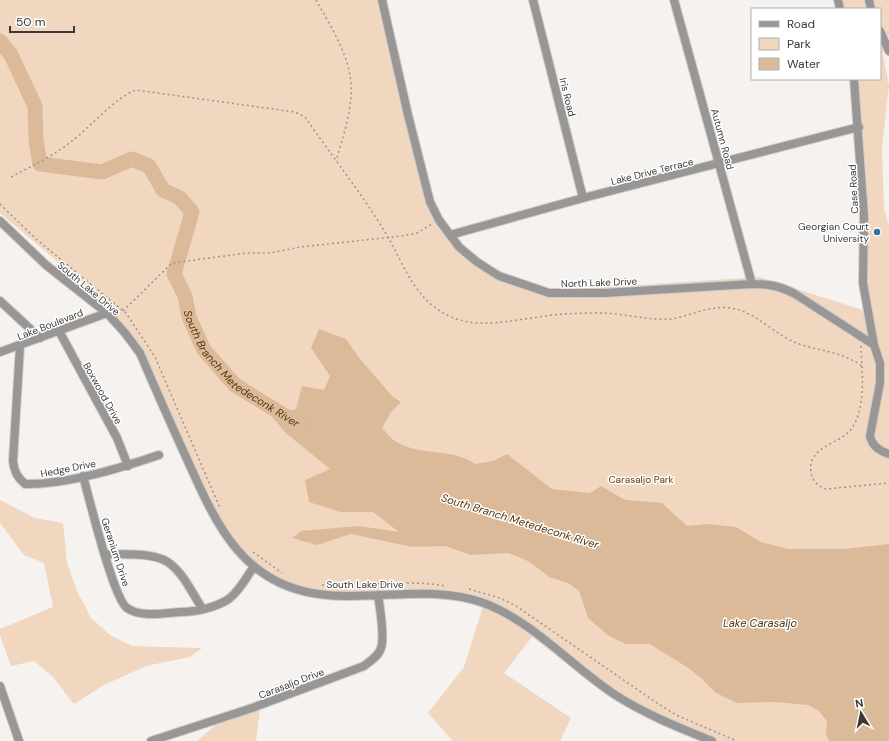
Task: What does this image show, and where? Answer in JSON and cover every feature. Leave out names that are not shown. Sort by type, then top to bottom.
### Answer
[{"type":"street","name":"Iris Road","points":[[533,0],[583,198]]},
{"type":"street","name":"Autumn Road","points":[[674,0],[752,284]]},
{"type":"street","name":"North Lake Drive","points":[[384,1],[430,202],[439,220],[459,247],[499,276],[532,289],[549,293],[604,293],[770,284],[782,287],[860,334],[874,345]]},
{"type":"street","points":[[881,33],[889,51]]},
{"type":"street","name":"Case Road","points":[[854,80],[859,127],[864,216],[863,283],[874,345]]},
{"type":"street","name":"Lake Drive Terrace","points":[[450,235],[583,198],[720,164],[859,127]]},
{"type":"street","name":"South Lake Drive","points":[[0,221],[46,265],[107,313],[140,353],[211,512],[229,541],[241,556],[254,566],[276,581],[303,592],[328,595],[400,594],[457,596],[482,602],[514,617],[617,695],[664,721],[712,741]]},
{"type":"street","points":[[0,301],[40,338]]},
{"type":"street","name":"Lake Boulevard","points":[[0,352],[20,346],[107,313]]},
{"type":"street","name":"Boxwood Drive","points":[[59,331],[116,438],[128,466]]},
{"type":"street","points":[[874,345],[880,363],[880,383],[870,436],[871,442],[877,448],[889,454]]},
{"type":"street","name":"Hedge Drive","points":[[20,346],[14,470],[19,479],[25,484],[50,483],[83,476],[128,466],[160,455]]},
{"type":"street","name":"Geranium Drive","points":[[83,476],[109,571],[122,603],[127,608],[150,614],[187,612],[202,608],[230,598],[240,588],[254,566]]},
{"type":"street","points":[[105,554],[149,556],[164,560],[180,574],[202,608]]},
{"type":"street","name":"Carasaljo Drive","points":[[151,741],[252,708],[364,666],[376,657],[382,648],[382,623],[378,595]]},
{"type":"street","points":[[0,686],[19,741]]},
{"type":"path","points":[[316,0],[340,44],[351,83],[345,127],[336,161]]},
{"type":"path","points":[[11,177],[52,155],[72,141],[126,95],[136,90],[295,112],[305,117],[336,161],[388,237],[400,261],[421,295],[434,307],[454,318],[474,323],[494,324],[555,315],[595,313],[619,313],[671,319],[711,309],[728,307],[747,312],[788,339],[806,346],[839,353],[862,366]]},
{"type":"path","points":[[0,204],[36,238],[123,311],[155,357],[221,510]]},
{"type":"path","points":[[123,311],[172,262],[247,253],[270,253],[300,247],[402,236],[417,233],[439,220]]},
{"type":"path","points":[[860,334],[863,382],[858,410],[853,426],[845,435],[816,453],[812,460],[811,476],[818,486],[826,489],[889,483]]},
{"type":"path","points":[[251,551],[267,564],[287,576]]},
{"type":"path","points":[[317,584],[351,586],[410,583],[452,586]]},
{"type":"path","points":[[466,589],[500,598],[516,606],[676,715],[737,741]]},
{"type":"green space","name":"Carasaljo Park","points":[[0,0],[382,0],[432,206],[450,235],[483,266],[550,291],[759,277],[866,311],[856,80],[881,80],[881,8],[838,8],[835,0],[889,0],[889,36],[886,38],[883,54],[889,86],[882,148],[884,209],[889,225],[889,741],[712,741],[635,707],[535,633],[504,673],[571,718],[560,741],[453,741],[428,713],[464,667],[484,603],[457,596],[328,595],[276,581],[229,541],[142,359],[92,291],[0,213]]},
{"type":"green space","points":[[0,500],[35,518],[63,523],[67,563],[77,591],[91,618],[110,635],[132,646],[202,648],[190,657],[146,666],[104,685],[74,704],[52,676],[34,661],[11,666],[0,635],[0,629],[53,607],[44,563],[24,555],[0,523]]},
{"type":"green space","points":[[260,708],[256,741],[197,741],[218,723]]},
{"type":"water","name":"Lake Carasaljo","points":[[319,329],[346,339],[360,359],[392,396],[401,402],[391,412],[382,428],[393,440],[404,446],[425,451],[456,455],[475,464],[493,461],[507,454],[552,489],[590,493],[601,486],[625,500],[662,503],[687,526],[707,524],[736,527],[761,542],[788,549],[844,549],[889,544],[889,741],[829,741],[826,734],[827,721],[819,711],[808,705],[774,702],[737,703],[716,693],[690,669],[650,644],[626,644],[609,636],[588,618],[579,591],[568,583],[549,577],[530,562],[509,553],[471,555],[445,546],[412,547],[351,534],[317,545],[292,538],[301,531],[359,526],[399,532],[373,512],[340,512],[309,502],[305,480],[330,469],[287,434],[271,416],[296,409],[302,386],[324,390],[330,376],[311,348]]},
{"type":"waterway","name":"South Branch Metedeconk River","points":[[0,41],[11,55],[35,106],[36,141],[40,164],[102,172],[132,159],[149,166],[163,190],[180,198],[192,212],[174,274],[185,296],[189,317],[204,350],[235,385],[298,424]]},
{"type":"place","name":"Georgian Court University","points":[[877,232]]}]
